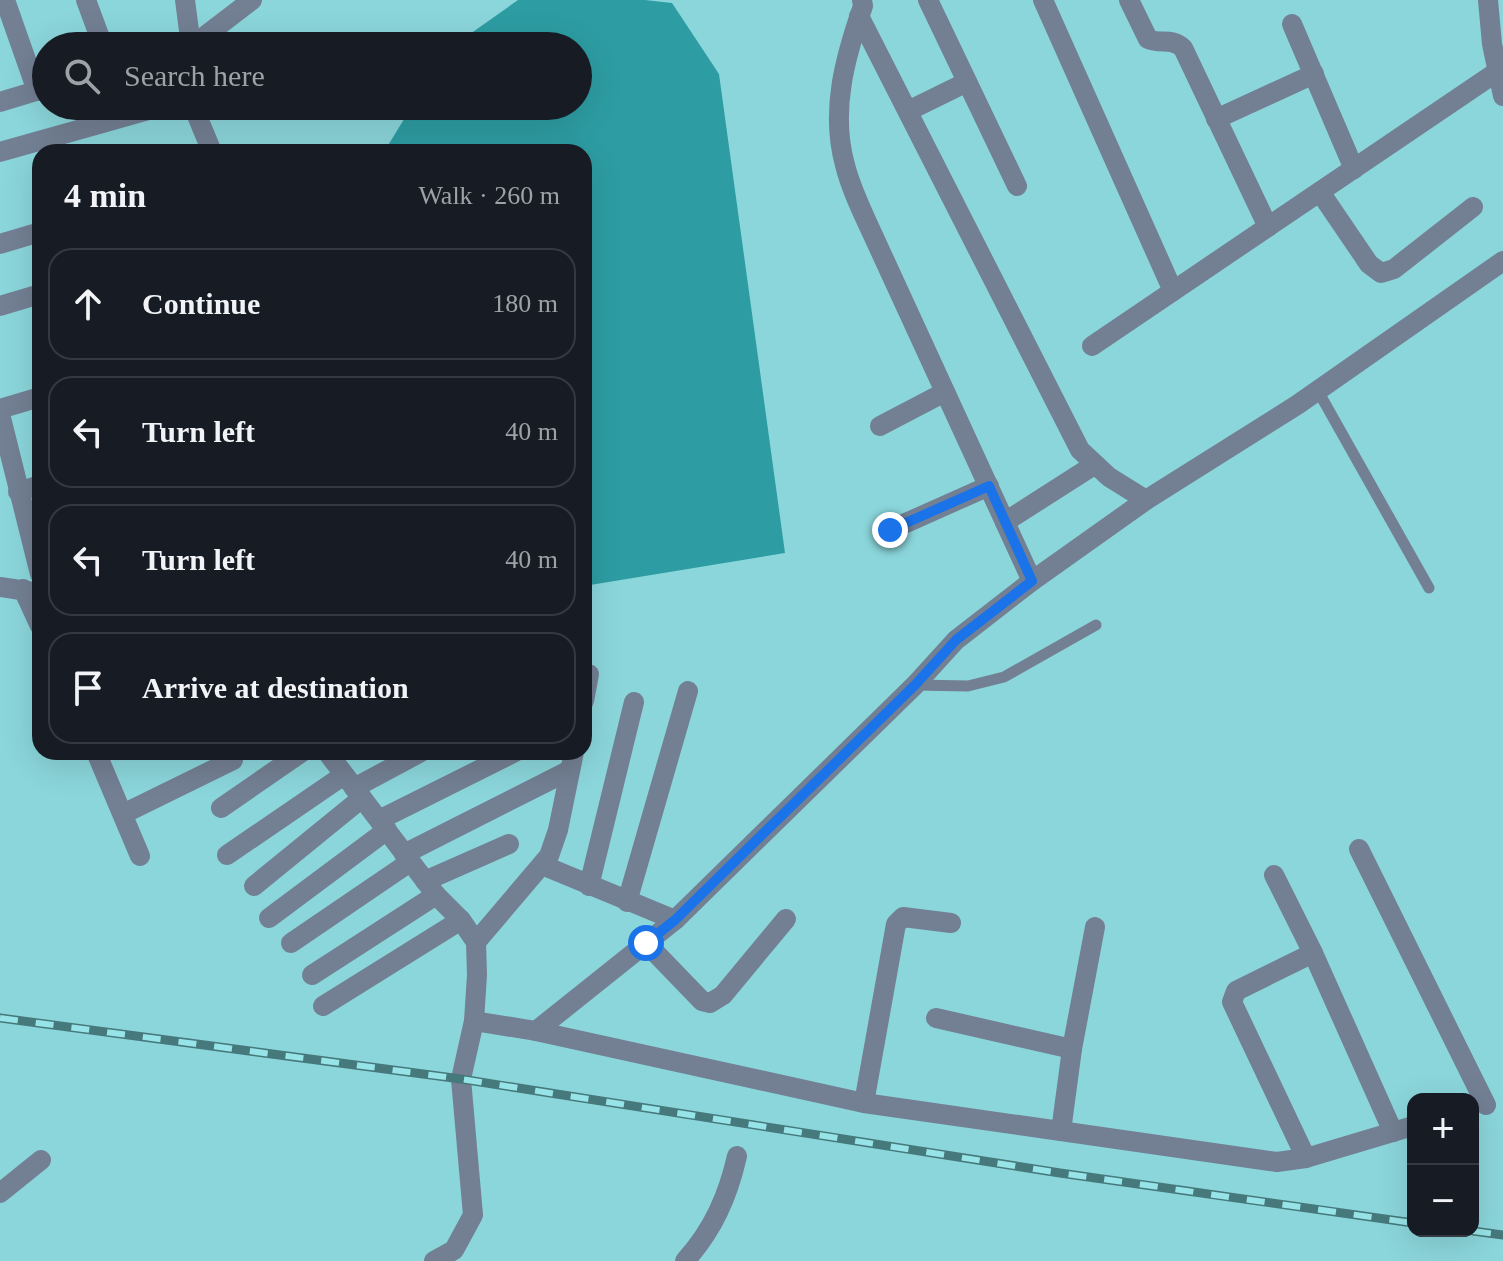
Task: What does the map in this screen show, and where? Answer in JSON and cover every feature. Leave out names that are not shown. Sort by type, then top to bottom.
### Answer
[{"type":"street","points":[[5,0],[32,67]]},
{"type":"street","points":[[86,0],[98,32]]},
{"type":"street","points":[[185,0],[190,32]]},
{"type":"street","points":[[210,32],[252,0]]},
{"type":"street","points":[[928,0],[1017,186]]},
{"type":"street","points":[[1043,0],[1173,291]]},
{"type":"street","points":[[1129,0],[1148,39],[1177,42],[1183,48],[1268,227]]},
{"type":"street","points":[[1488,0],[1503,96]]},
{"type":"street","points":[[860,8],[908,111],[1080,450],[1094,465],[1146,500]]},
{"type":"street","points":[[860,8],[842,77],[838,114],[844,162],[854,193],[1032,581]]},
{"type":"street","points":[[1292,24],[1354,169]]},
{"type":"street","points":[[1092,346],[1498,71]]},
{"type":"street","points":[[1216,119],[1314,74]]},
{"type":"street","points":[[908,111],[967,82]]},
{"type":"street","points":[[0,102],[32,92]]},
{"type":"street","points":[[0,152],[114,120]]},
{"type":"street","points":[[199,120],[209,144]]},
{"type":"street","points":[[1320,192],[1369,264],[1381,273],[1394,269],[1473,207]]},
{"type":"street","points":[[0,244],[32,234]]},
{"type":"street","points":[[536,1031],[675,920],[915,685],[956,640],[1032,581],[1146,500],[1318,391],[1503,261]]},
{"type":"street","points":[[0,306],[32,296]]},
{"type":"street","points":[[880,426],[945,392]]},
{"type":"street","points":[[32,400],[0,411],[32,544]]},
{"type":"street","points":[[1005,522],[1094,465]]},
{"type":"street","points":[[890,530],[989,486]]},
{"type":"street","points":[[18,492],[32,488]]},
{"type":"street","points":[[0,587],[31,591]]},
{"type":"street","points":[[627,902],[688,691]]},
{"type":"street","points":[[589,886],[634,702]]},
{"type":"street","points":[[102,760],[140,856]]},
{"type":"street","points":[[123,814],[224,760]]},
{"type":"street","points":[[233,760],[246,791]]},
{"type":"street","points":[[221,808],[290,760]]},
{"type":"street","points":[[227,855],[344,771],[389,760]]},
{"type":"street","points":[[269,918],[383,825],[501,760]]},
{"type":"street","points":[[291,943],[407,858],[572,761]]},
{"type":"street","points":[[476,942],[549,856],[558,830],[572,761]]},
{"type":"street","points":[[344,771],[430,888],[461,920],[476,942],[474,1021],[461,1079],[473,1215],[454,1250],[434,1261]]},
{"type":"street","points":[[254,886],[344,771]]},
{"type":"street","points":[[312,975],[430,888],[509,844]]},
{"type":"street","points":[[1359,849],[1487,1104]]},
{"type":"street","points":[[542,865],[675,920]]},
{"type":"street","points":[[474,1021],[536,1031],[864,1103],[1277,1162],[1306,1158],[1403,1129],[1274,875]]},
{"type":"street","points":[[864,1103],[896,924],[903,917],[914,916],[951,923]]},
{"type":"street","points":[[646,943],[702,1001],[710,1003],[723,995],[786,919]]},
{"type":"street","points":[[323,1006],[461,920]]},
{"type":"street","points":[[1061,1131],[1072,1049],[1095,927]]},
{"type":"street","points":[[1306,1158],[1232,1002],[1236,991],[1313,953]]},
{"type":"street","points":[[936,1018],[1072,1049]]},
{"type":"street","points":[[685,1261],[714,1224],[731,1185],[737,1156]]},
{"type":"street","points":[[0,1193],[41,1160]]},
{"type":"lane","points":[[1318,391],[1429,588]]},
{"type":"lane","points":[[915,685],[968,686],[1004,677],[1096,625]]},
{"type":"water","points":[[518,0],[645,0],[672,3],[719,74],[785,553],[592,585],[592,144],[389,144],[403,120],[592,120],[592,32],[473,32]]},
{"type":"railway","points":[[0,1018],[461,1079],[1060,1173],[1407,1222]]},
{"type":"railway","points":[[1479,1232],[1503,1235]]},
{"type":"route","points":[[646,943],[675,920],[915,685],[943,652],[1032,581],[989,486],[890,530]]}]
